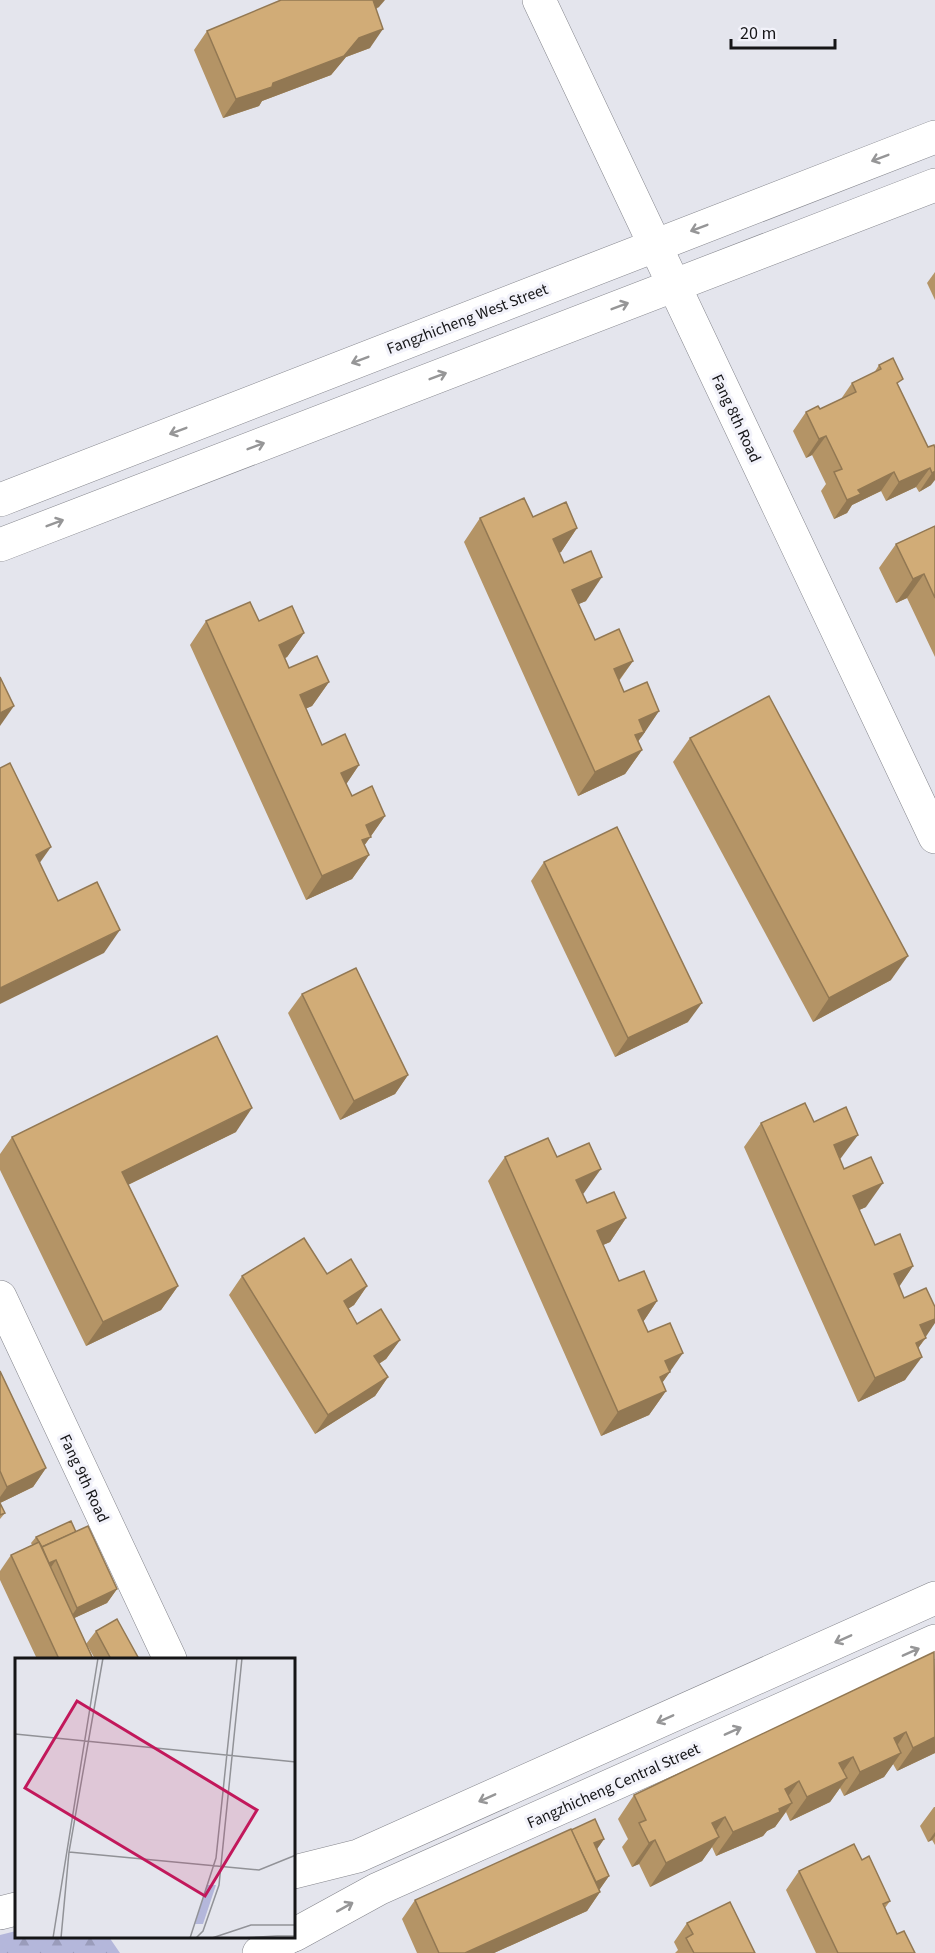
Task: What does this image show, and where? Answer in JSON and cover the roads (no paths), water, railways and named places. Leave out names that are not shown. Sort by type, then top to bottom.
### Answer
[{"type":"street","name":"Fang 8th Road","points":[[539,0],[935,837]]},
{"type":"street","name":"Fangzhicheng West Street","points":[[0,500],[935,137]]},
{"type":"street","points":[[0,545],[935,185]]},
{"type":"street","name":"Fang 9th Road","points":[[0,1297],[170,1658]]},
{"type":"street","points":[[296,1872],[358,1856],[935,1598]]},
{"type":"street","name":"Fangzhicheng Central Street","points":[[297,1936],[378,1889],[935,1641]]},
{"type":"street","points":[[0,1913],[15,1909]]},
{"type":"street","name":"Fangzhicheng Central Street","points":[[259,1953],[293,1938]]}]
